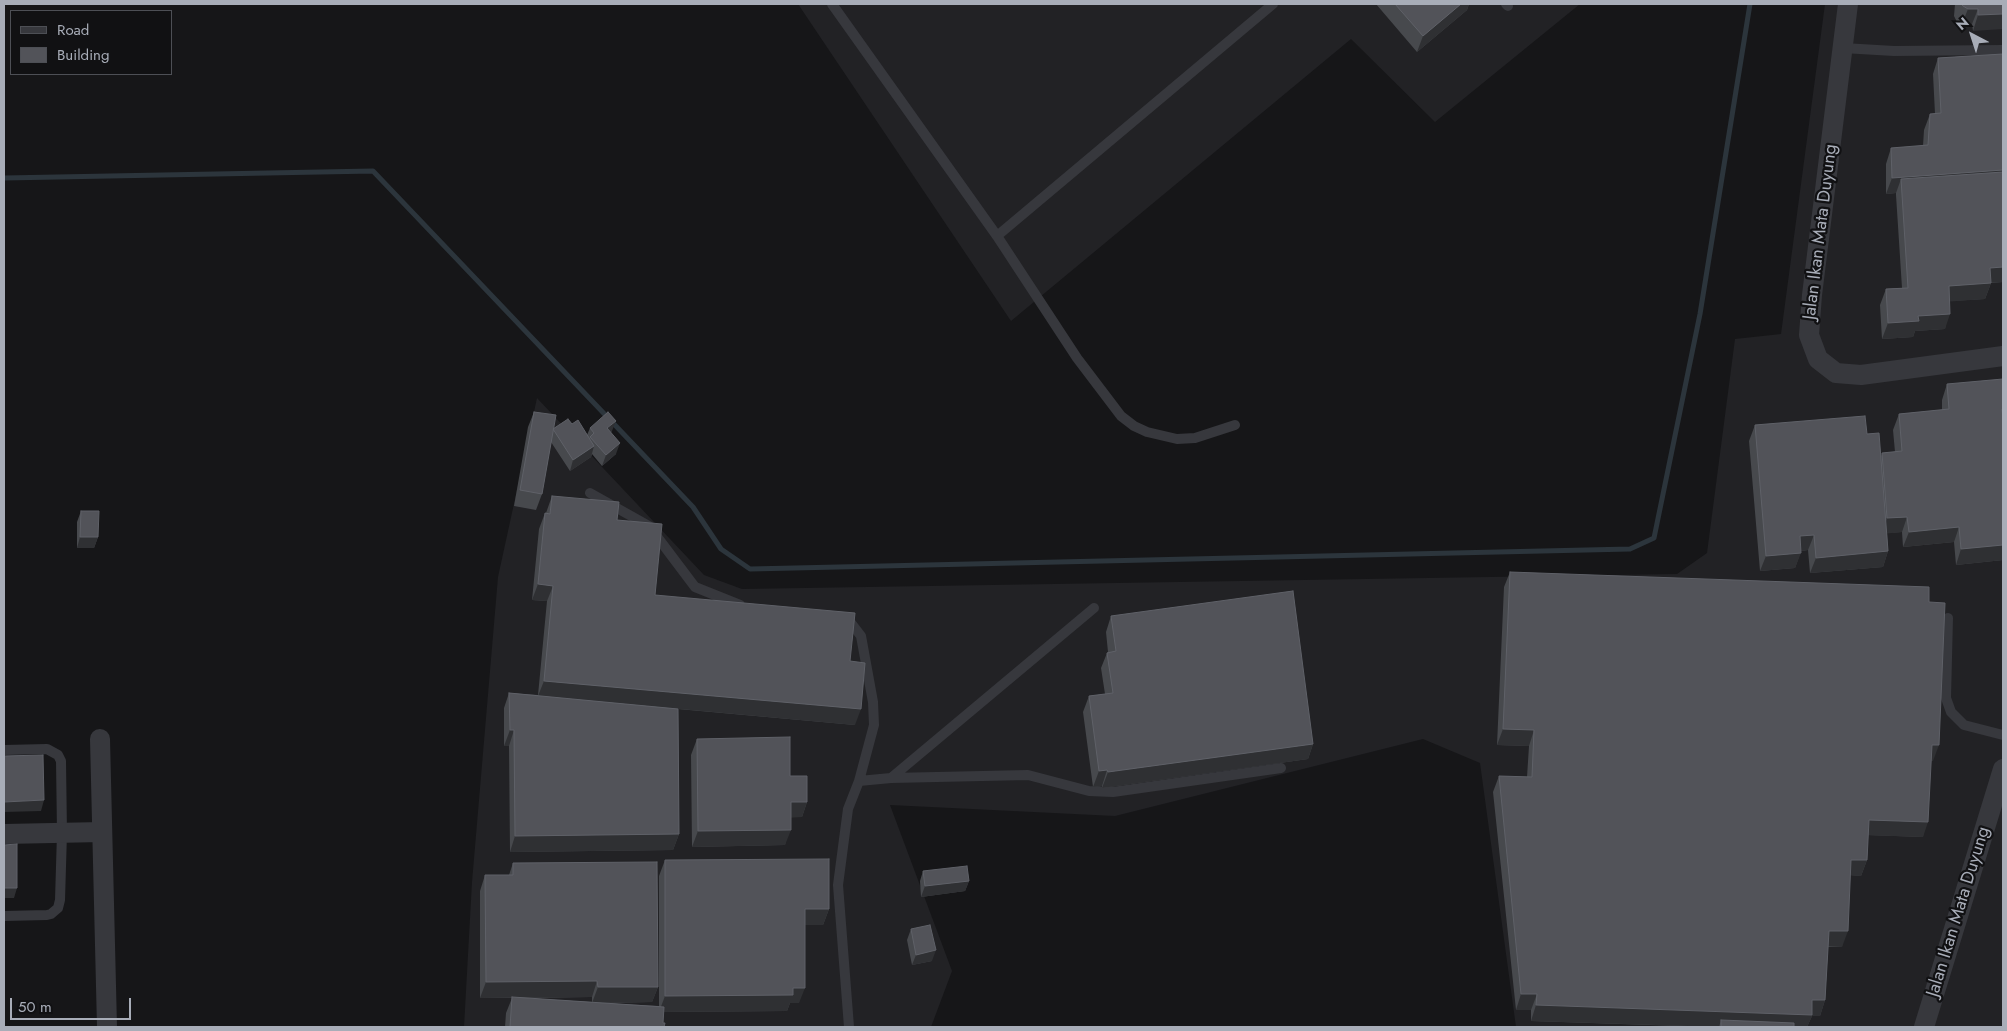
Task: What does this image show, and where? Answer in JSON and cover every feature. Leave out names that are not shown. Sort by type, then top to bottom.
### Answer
[{"type":"street","name":"Jalan Ikan Mata Duyung","points":[[1848,4],[1809,335],[1818,359],[1836,373],[1861,375],[2003,356]]},
{"type":"street","points":[[100,739],[107,1027]]},
{"type":"street","name":"Jalan Ikan Mata Duyung","points":[[1924,1027],[2003,769]]},
{"type":"street","points":[[4,834],[102,832]]},
{"type":"lane","points":[[832,4],[997,236],[1077,358],[1121,416],[1134,426],[1147,432],[1177,439],[1195,438],[1235,425]]},
{"type":"lane","points":[[997,236],[1273,4]]},
{"type":"lane","points":[[1843,48],[1894,51],[2003,50]]},
{"type":"lane","points":[[590,493],[649,526],[695,586],[736,605],[755,608]]},
{"type":"lane","points":[[891,778],[1094,608]]},
{"type":"lane","points":[[1948,618],[1946,698],[1951,712],[1964,725],[2003,735]]},
{"type":"lane","points":[[832,620],[851,623],[861,636],[873,702],[874,725],[859,781],[848,809],[838,885],[849,1027]]},
{"type":"lane","points":[[4,750],[47,749],[58,754],[60,761],[62,833],[60,900],[58,908],[51,914],[46,915],[4,916]]},
{"type":"lane","points":[[859,781],[891,778],[1028,775],[1089,791],[1112,792],[1281,768]]},
{"type":"shaded area","points":[[798,4],[1580,4],[1435,122],[1351,39],[1011,321]]},
{"type":"shaded area","points":[[1825,4],[2003,4],[2003,1027],[1516,1027],[1480,763],[1423,739],[1115,816],[890,805],[952,971],[931,1027],[464,1027],[472,882],[498,577],[537,398],[704,575],[742,589],[1677,574],[1707,553],[1735,339],[1781,334]]},
{"type":"building","points":[[1395,4],[1461,4],[1423,36]]},
{"type":"building","points":[[1961,4],[2003,4],[2003,14],[1978,15],[1978,9],[1968,9]]},
{"type":"building","points":[[2003,54],[2003,170],[1892,178],[1891,148],[1928,145],[1930,114],[1941,113],[1938,58]]},
{"type":"building","points":[[2003,172],[2003,267],[1990,268],[1991,283],[1949,286],[1950,314],[1918,316],[1919,321],[1888,323],[1886,289],[1908,288],[1901,179]]},
{"type":"building","points":[[2003,379],[2003,545],[1961,549],[1959,527],[1909,532],[1907,517],[1887,518],[1882,453],[1902,451],[1899,414],[1949,409],[1947,384]]},
{"type":"building","points":[[534,412],[556,415],[542,494],[520,490]]},
{"type":"building","points":[[608,412],[616,421],[607,428],[620,443],[606,455],[590,437],[594,433],[590,428]]},
{"type":"building","points":[[1865,416],[1867,434],[1879,433],[1888,551],[1816,558],[1814,535],[1800,536],[1801,553],[1766,556],[1755,425]]},
{"type":"building","points":[[568,419],[572,424],[578,420],[594,446],[573,460],[553,429]]},
{"type":"building","points":[[552,496],[619,502],[617,520],[662,524],[655,595],[855,613],[850,661],[865,663],[861,709],[544,681],[553,586],[538,584],[545,513],[550,514]]},
{"type":"building","points":[[81,511],[99,511],[98,537],[80,537]]},
{"type":"building","points":[[1510,572],[1929,587],[1929,602],[1945,603],[1939,745],[1932,745],[1928,822],[1869,820],[1867,860],[1851,860],[1848,931],[1829,931],[1825,1000],[1812,1000],[1812,1015],[1536,1005],[1537,994],[1521,994],[1499,776],[1532,777],[1534,730],[1503,729]]},
{"type":"building","points":[[1293,591],[1313,744],[1108,772],[1107,770],[1099,771],[1089,696],[1113,693],[1107,653],[1116,651],[1111,616]]},
{"type":"building","points":[[509,693],[678,709],[679,834],[515,836],[514,730],[510,730]]},
{"type":"building","points":[[790,737],[790,776],[807,776],[807,802],[791,802],[791,830],[698,831],[697,739]]},
{"type":"building","points":[[43,755],[44,800],[4,802],[4,756]]},
{"type":"building","points":[[17,844],[17,888],[4,888],[4,845]]},
{"type":"building","points":[[829,859],[829,909],[805,909],[805,988],[793,988],[793,995],[665,996],[665,860]]},
{"type":"building","points":[[657,862],[658,987],[598,987],[597,981],[486,982],[485,875],[513,875],[513,863]]},
{"type":"building","points":[[967,866],[969,881],[925,886],[923,871]]},
{"type":"building","points":[[930,925],[936,950],[916,955],[911,929]]},
{"type":"building","points":[[512,997],[664,1007],[663,1023],[665,1023],[664,1027],[510,1027]]},
{"type":"building","points":[[1721,1020],[1794,1023],[1794,1027],[1721,1027]]},
{"type":"waterway","points":[[4,178],[373,171],[693,507],[721,549],[750,569],[1630,549],[1654,538],[1700,314],[1750,4]]}]
